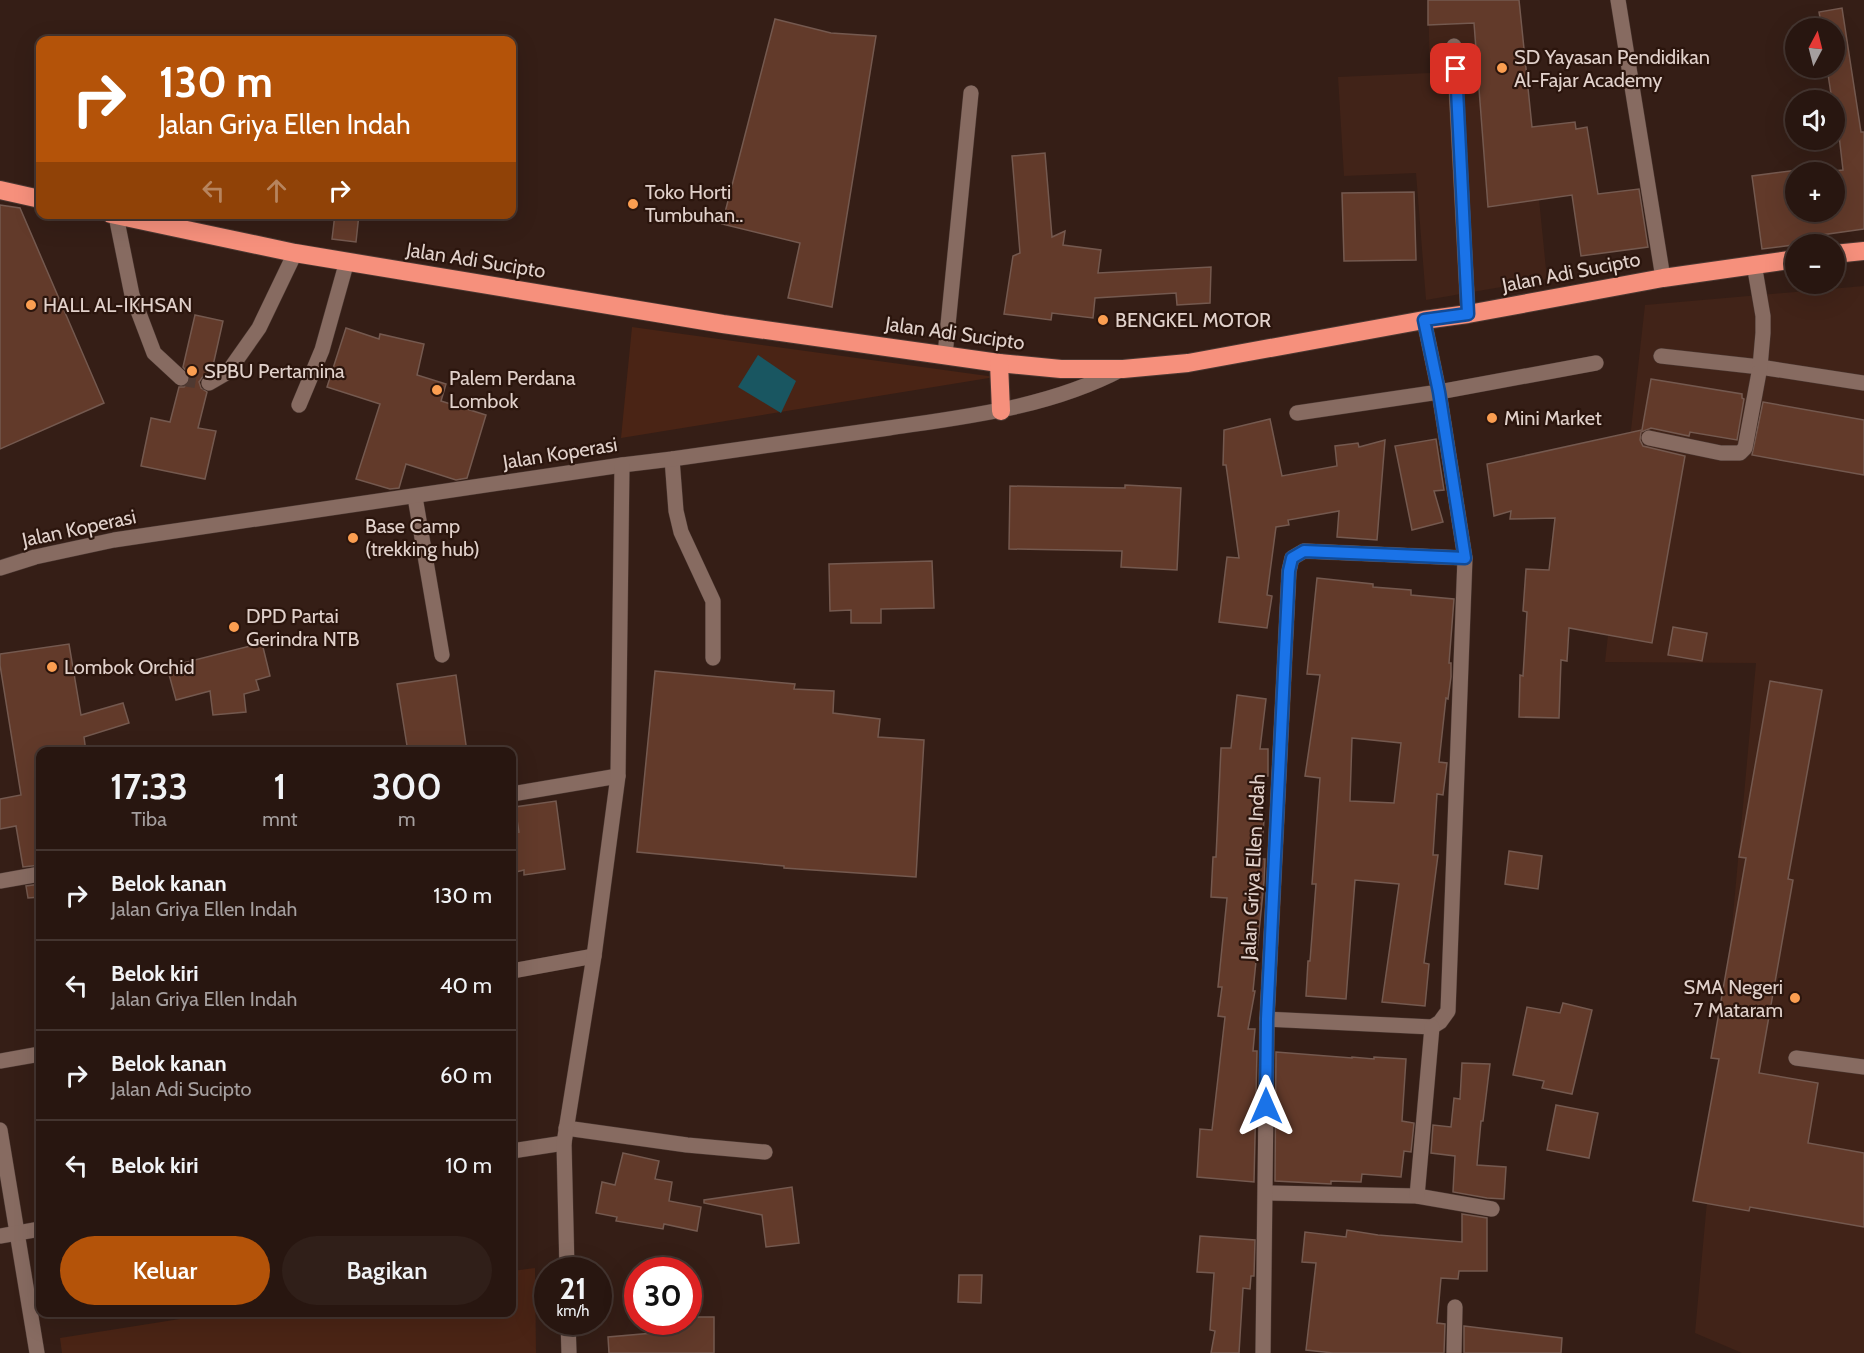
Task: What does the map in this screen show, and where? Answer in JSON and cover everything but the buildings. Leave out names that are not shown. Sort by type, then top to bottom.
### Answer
[{"type":"highway","points":[[0,190],[36,198]]},
{"type":"highway","name":"Jalan Adi Sucipto","points":[[133,219],[296,253],[723,324],[999,363],[1061,369],[1123,369],[1188,363],[1664,278],[1785,260]]},
{"type":"highway","points":[[1845,253],[1864,251]]},
{"type":"highway","points":[[999,363],[1001,411]]},
{"type":"street","points":[[1618,0],[1664,278]]},
{"type":"street","points":[[1454,46],[1468,314]]},
{"type":"street","points":[[945,355],[971,93]]},
{"type":"street","points":[[115,219],[132,295],[154,353],[181,378]]},
{"type":"street","points":[[209,383],[228,372],[259,328],[296,253]]},
{"type":"street","points":[[299,405],[321,350],[347,261]]},
{"type":"street","points":[[1649,438],[1721,453],[1740,453],[1745,448],[1760,367],[1763,333],[1763,316],[1754,264]]},
{"type":"street","points":[[1267,1019],[1432,1027],[1440,1022],[1448,1011],[1465,558],[1439,392],[1424,320]]},
{"type":"street","points":[[1661,357],[1760,367],[1864,383]]},
{"type":"street","points":[[1297,413],[1439,392],[1596,363]]},
{"type":"street","name":"Jalan Koperasi","points":[[0,568],[35,557],[114,540],[1001,411],[1067,394],[1094,384],[1123,369]]},
{"type":"street","points":[[672,459],[676,511],[681,532],[713,601],[712,658]]},
{"type":"street","points":[[567,1257],[565,1136],[594,956],[618,776],[622,465]]},
{"type":"street","points":[[415,496],[442,655]]},
{"type":"street","name":"Jalan Griya Ellen Indah","points":[[1263,1353],[1267,1019],[1289,571],[1292,558],[1304,551],[1465,558]]},
{"type":"street","points":[[516,793],[618,776]]},
{"type":"street","points":[[0,881],[36,875]]},
{"type":"street","points":[[516,969],[594,956]]},
{"type":"street","points":[[1417,1196],[1432,1027]]},
{"type":"street","points":[[0,1061],[36,1055]]},
{"type":"street","points":[[1796,1058],[1864,1067]]},
{"type":"street","points":[[0,1130],[37,1353]]},
{"type":"street","points":[[516,1150],[565,1136],[765,1152]]},
{"type":"street","points":[[1266,1193],[1417,1196],[1492,1209]]},
{"type":"street","points":[[0,1236],[36,1230]]},
{"type":"street","points":[[1454,1353],[1455,1307]]},
{"type":"street","points":[[568,1335],[569,1353]]},
{"type":"shaded area","points":[[1428,0],[1519,0],[1547,279],[1426,300],[1416,173],[1344,176],[1338,77],[1430,73]]},
{"type":"shaded area","name":"SMA Negeri 7 Mataram","points":[[1864,286],[1864,1353],[1742,1353],[1695,1333],[1756,663],[1605,662],[1645,305],[1785,293],[1845,294],[1845,288]]},
{"type":"shaded area","points":[[632,327],[995,377],[621,438]]},
{"type":"shaded area","points":[[534,1268],[536,1353],[62,1353],[60,1338],[192,1317],[516,1317],[516,1270]]},
{"type":"water","points":[[758,355],[796,381],[781,413],[738,387]]},
{"type":"tunnel","points":[[181,378],[209,383]]},
{"type":"place","name":"SD Yayasan Pendidikan Al-Fajar Academy","points":[[1502,68]]},
{"type":"place","name":"Toko Horti Tumbuhan..","points":[[633,204]]},
{"type":"place","name":"HALL AL-IKHSAN","points":[[31,305]]},
{"type":"place","name":"BENGKEL MOTOR","points":[[1103,320]]},
{"type":"place","name":"SPBU Pertamina","points":[[192,371]]},
{"type":"place","name":"Palem Perdana Lombok","points":[[437,390]]},
{"type":"place","name":"Mini Market","points":[[1492,418]]},
{"type":"place","name":"Base Camp (trekking hub)","points":[[353,538]]},
{"type":"place","name":"DPD Partai Gerindra NTB","points":[[234,627]]},
{"type":"place","name":"Lombok Orchid","points":[[52,667]]},
{"type":"place","name":"SMA Negeri 7 Mataram","points":[[1795,998]]},
{"type":"route","points":[[1266,1106],[1267,1019],[1289,571],[1292,558],[1304,551],[1465,558],[1439,392],[1424,320],[1468,314],[1456,69]]}]
